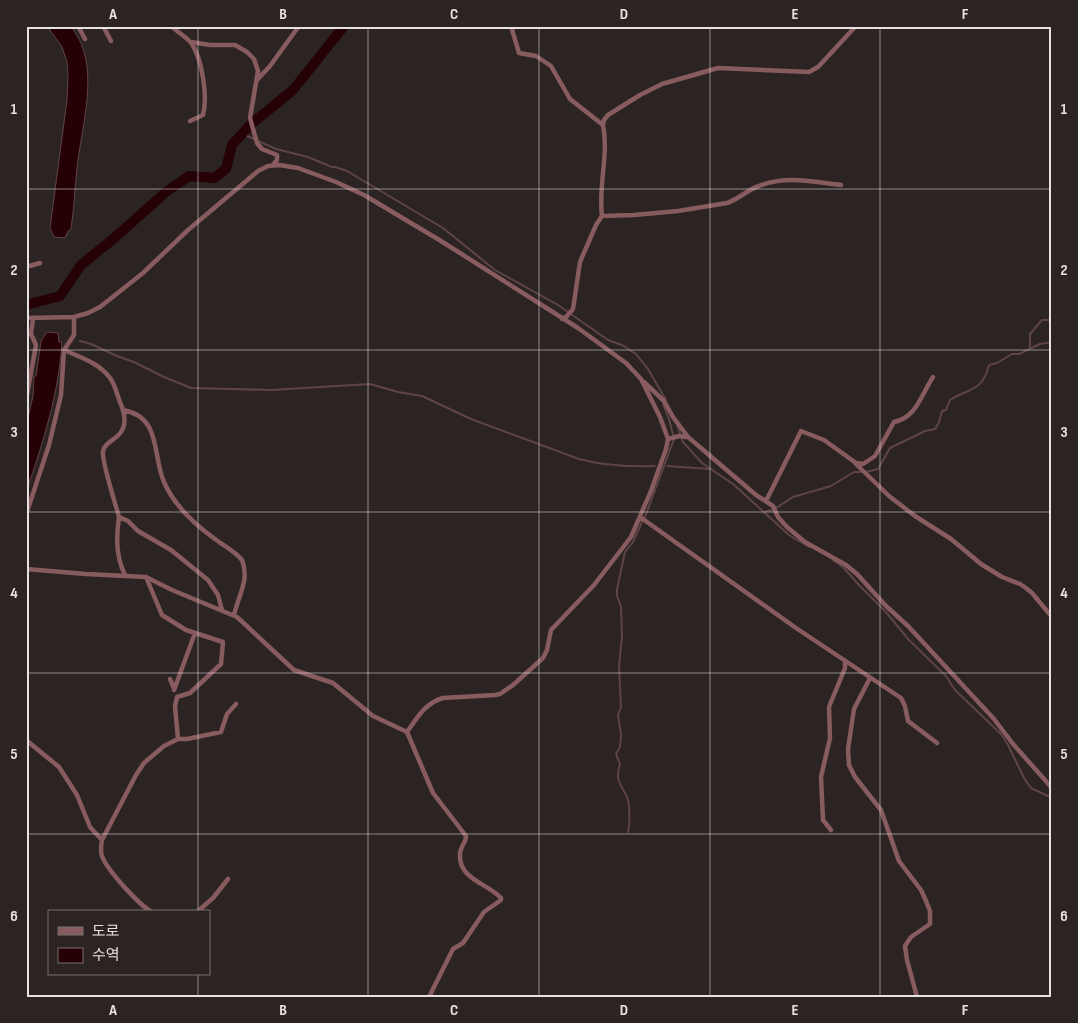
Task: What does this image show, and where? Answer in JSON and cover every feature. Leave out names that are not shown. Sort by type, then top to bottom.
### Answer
[{"type":"street","points":[[78,26],[86,39]]},
{"type":"street","points":[[103,26],[111,41]]},
{"type":"street","points":[[171,26],[191,42],[198,60],[204,97],[203,114],[190,121]]},
{"type":"street","points":[[257,80],[270,66],[299,26]]},
{"type":"street","points":[[511,26],[519,53],[536,56],[551,66],[570,99],[603,126]]},
{"type":"street","points":[[562,319],[573,309],[580,262],[596,225],[602,216],[603,126],[604,120],[608,115],[650,90],[694,74],[725,68],[809,72],[818,67],[856,26]]},
{"type":"street","points":[[191,42],[240,46],[257,64],[257,80],[250,118],[257,143],[262,149],[277,155],[277,160],[273,165]]},
{"type":"street","points":[[26,318],[74,317],[93,311],[115,296],[258,170],[273,165],[298,168],[349,187],[448,245],[617,356],[664,401],[672,417],[688,437],[750,490],[774,506],[782,521],[805,542],[846,565],[862,579],[994,719],[1013,744],[1052,788]]},
{"type":"street","points":[[602,216],[634,216],[728,203],[756,186],[788,179],[840,185]]},
{"type":"street","points":[[26,267],[40,263]]},
{"type":"street","points":[[26,515],[49,445],[61,395],[64,350],[74,335],[74,317]]},
{"type":"street","points":[[26,400],[36,345],[31,334],[33,319]]},
{"type":"street","points":[[64,350],[89,360],[111,378],[123,410],[122,432],[103,448],[102,453],[119,517],[117,552],[125,575]]},
{"type":"street","points":[[856,463],[863,464],[875,456],[891,426],[894,422],[904,420],[912,413],[933,377]]},
{"type":"street","points":[[407,732],[429,704],[435,700],[500,694],[543,658],[547,650],[551,630],[582,599],[631,537],[659,471],[668,439],[660,417],[640,379]]},
{"type":"street","points":[[123,410],[134,414],[148,425],[154,438],[163,481],[184,512],[193,523],[242,560],[245,574],[244,583],[234,615]]},
{"type":"street","points":[[764,500],[767,499],[801,431],[824,440],[856,463],[889,496],[910,513],[951,539],[981,564],[1002,577],[1026,588],[1052,617]]},
{"type":"street","points":[[668,439],[679,436],[688,437]]},
{"type":"street","points":[[119,517],[138,531],[171,550],[208,580],[218,595],[222,610]]},
{"type":"street","points":[[640,517],[900,698],[905,706],[908,721],[937,743]]},
{"type":"street","points":[[26,569],[146,577],[172,590],[234,615],[294,670],[333,683],[373,716],[407,732],[433,793],[466,836],[460,853],[462,868],[474,880],[500,896],[501,900],[484,912],[463,944],[453,949],[429,997]]},
{"type":"street","points":[[146,577],[162,615],[186,630],[223,642],[221,664],[190,693],[177,697]]},
{"type":"street","points":[[174,690],[195,633]]},
{"type":"street","points":[[831,830],[823,820],[821,777],[830,738],[829,707],[845,668],[845,661]]},
{"type":"street","points":[[870,678],[854,709],[848,757],[849,765],[855,777],[881,810],[899,861],[921,890],[930,911],[930,924],[911,937],[905,946],[917,997]]},
{"type":"street","points":[[170,679],[177,697],[175,706],[178,739]]},
{"type":"street","points":[[149,910],[136,900],[107,864],[102,856],[100,846],[102,840],[141,767],[164,746],[178,739],[221,732],[227,714],[236,704]]},
{"type":"street","points":[[26,740],[59,768],[81,804],[90,827],[102,840]]},
{"type":"street","points":[[199,910],[213,898],[228,879]]},
{"type":"water","points":[[47,26],[71,26],[82,46],[88,75],[88,91],[77,168],[71,229],[65,238],[54,237],[50,228],[67,100],[67,62],[62,47]]},
{"type":"water","points":[[47,332],[58,333],[59,342],[62,342],[58,380],[49,418],[26,492],[26,426],[33,396],[34,376],[36,376],[41,341]]},
{"type":"waterway","points":[[26,305],[60,296],[81,265],[166,192],[189,176],[214,178],[226,169],[232,145],[251,124],[293,90],[344,26]]},
{"type":"waterway","points":[[243,134],[276,149],[308,157],[347,171],[443,228],[495,270],[558,305],[608,340],[622,345],[636,354],[648,369],[666,400]]},
{"type":"waterway","points":[[1030,348],[1030,334],[1042,320],[1052,320]]},
{"type":"waterway","points":[[80,341],[134,362],[191,388],[271,390],[370,384],[422,396],[471,419],[579,459],[617,466],[655,466]]},
{"type":"waterway","points":[[866,472],[878,469],[890,448],[925,431],[935,429],[942,411],[946,410],[950,400],[979,385],[989,365],[997,363],[1012,354],[1019,354],[1040,344],[1052,342]]},
{"type":"waterway","points":[[645,517],[674,439],[663,404]]},
{"type":"waterway","points":[[677,425],[683,442],[702,463],[733,484],[789,535],[809,547]]},
{"type":"waterway","points":[[667,466],[710,469]]},
{"type":"waterway","points":[[766,511],[773,510],[793,497],[831,486],[854,472],[861,472]]},
{"type":"waterway","points":[[628,832],[629,805],[619,781],[620,764],[616,754],[620,747],[621,734],[618,715],[621,707],[619,667],[622,636],[621,607],[617,596],[617,589],[625,552],[633,542],[642,522]]},
{"type":"waterway","points":[[833,560],[844,568],[885,611],[909,640],[946,676],[955,690],[1001,734],[1031,788],[1052,798]]}]
